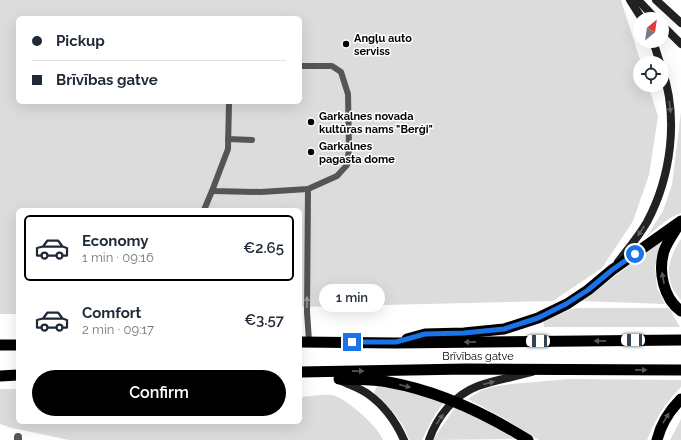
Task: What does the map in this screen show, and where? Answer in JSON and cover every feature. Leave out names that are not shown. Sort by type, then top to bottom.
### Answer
[{"type":"highway","points":[[396,342],[425,334],[464,333],[504,329],[538,318],[566,304],[588,290],[612,270],[681,222]]},
{"type":"highway","points":[[681,222],[670,237],[664,250],[661,266],[665,288],[675,306],[681,311]]},
{"type":"highway","name":"Brīvības gatve","points":[[304,342],[681,340]]},
{"type":"highway","points":[[0,345],[16,345]]},
{"type":"highway","name":"Brīvības gatve","points":[[302,372],[546,369],[681,370]]},
{"type":"highway","points":[[0,376],[16,375]]},
{"type":"highway","points":[[339,379],[387,381],[420,389],[454,400],[528,440]]},
{"type":"highway","points":[[657,440],[660,429],[673,407],[681,399]]},
{"type":"main road","points":[[630,0],[638,12]]},
{"type":"main road","points":[[638,0],[649,12]]},
{"type":"main road","points":[[656,0],[681,23]]},
{"type":"main road","points":[[669,32],[681,44]]},
{"type":"main road","points":[[612,270],[629,249],[646,222],[660,193],[667,166],[670,138],[671,110],[667,92]]},
{"type":"main road","points":[[429,440],[438,419],[454,400],[478,386],[546,369]]},
{"type":"main road","points":[[319,372],[339,379],[368,394],[389,413],[398,426],[404,440]]},
{"type":"lane","points":[[212,191],[262,192],[308,189],[337,176],[347,165],[349,148],[348,94],[341,72],[332,66],[302,66]]},
{"type":"lane","points":[[205,208],[228,149],[229,104]]},
{"type":"lane","points":[[228,139],[252,140]]},
{"type":"lane","points":[[304,342],[307,312],[308,189]]},
{"type":"shaded area","points":[[0,0],[621,0],[633,38],[633,48],[636,48],[639,56],[633,56],[633,92],[650,92],[658,116],[649,175],[633,221],[602,268],[553,301],[302,307],[302,208],[16,208],[16,314],[0,314]]},
{"type":"shaded area","points":[[681,112],[681,213],[670,218],[647,236],[663,211],[672,185]]},
{"type":"shaded area","points":[[681,239],[681,300],[671,285],[669,270],[673,254]]},
{"type":"shaded area","points":[[661,242],[655,267],[657,288],[665,304],[581,301]]},
{"type":"shaded area","points":[[575,308],[669,308],[680,327],[544,327],[544,320]]},
{"type":"shaded area","points":[[570,379],[681,380],[681,387],[661,412],[647,440],[539,440],[468,399],[480,391],[492,387]]},
{"type":"shaded area","points":[[377,386],[402,389],[445,401],[434,416],[422,440],[409,440],[403,426],[395,414],[374,393]]},
{"type":"shaded area","points":[[0,389],[16,389],[16,424],[302,424],[302,397],[332,395],[345,401],[361,413],[380,434],[383,440],[69,440],[0,424]]},
{"type":"shaded area","points":[[456,406],[490,423],[516,439],[433,440]]},
{"type":"shaded area","points":[[681,419],[681,440],[670,440]]},
{"type":"place","name":"Angļu auto serviss","points":[[346,44]]},
{"type":"place","name":"Garkalnes novada kultūras nams \"Berģi\"","points":[[311,122]]},
{"type":"place","name":"Garkalnes pagasta dome","points":[[311,152]]},
{"type":"route","points":[[352,342],[396,342],[425,334],[464,333],[504,329],[538,318],[566,304],[588,290],[612,270],[635,254]]}]
